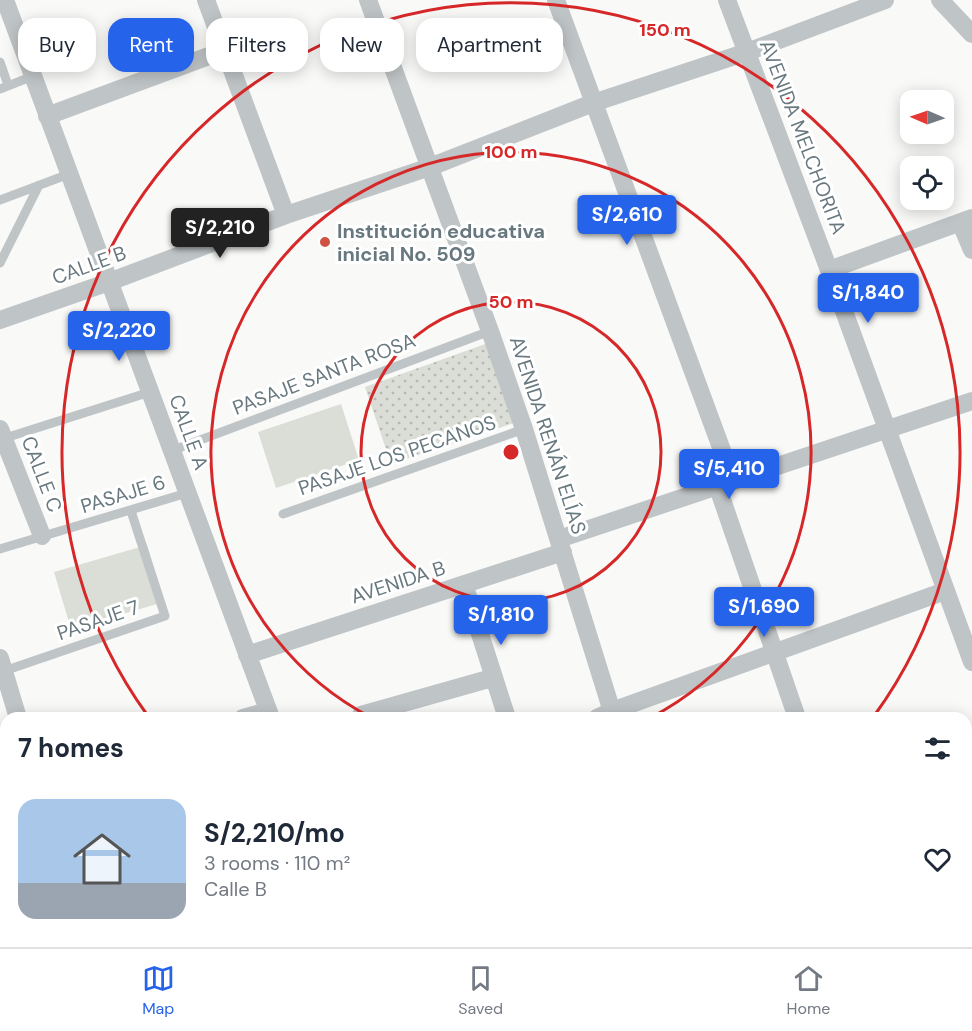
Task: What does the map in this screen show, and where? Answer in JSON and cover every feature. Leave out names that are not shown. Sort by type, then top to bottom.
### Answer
[{"type":"street","name":"CALLE A","points":[[4,0],[268,712]]},
{"type":"street","points":[[206,0],[213,18]]},
{"type":"street","name":"AVENIDA RENÁN ELÍAS","points":[[368,0],[524,429],[561,545],[607,712]]},
{"type":"street","points":[[556,0],[725,482],[774,654],[795,712]]},
{"type":"street","name":"AVENIDA MELCHORITA","points":[[727,0],[829,270],[972,662]]},
{"type":"street","name":"CALLE B","points":[[0,320],[109,282],[286,215],[429,167],[593,102],[747,52],[855,6],[885,0]]},
{"type":"street","points":[[940,0],[972,34]]},
{"type":"street","points":[[47,116],[206,57]]},
{"type":"street","points":[[233,72],[286,215]]},
{"type":"street","points":[[829,270],[966,221],[972,250]]},
{"type":"street","name":"AVENIDA B","points":[[247,655],[464,584],[725,482],[972,401]]},
{"type":"street","name":"CALLE C","points":[[1,436],[42,536]]},
{"type":"street","points":[[464,584],[492,678],[505,712]]},
{"type":"street","points":[[619,712],[945,591]]},
{"type":"street","points":[[2,664],[16,712]]},
{"type":"street","points":[[372,712],[492,678]]},
{"type":"lane","points":[[0,62],[4,87],[33,76]]},
{"type":"lane","points":[[0,200],[69,174]]},
{"type":"lane","points":[[0,263],[39,186]]},
{"type":"lane","name":"PASAJE SANTA ROSA","points":[[171,450],[490,331]]},
{"type":"lane","points":[[1,436],[150,392]]},
{"type":"lane","name":"PASAJE LOS PECANOS","points":[[283,514],[524,429]]},
{"type":"lane","name":"PASAJE 6","points":[[0,549],[187,493]]},
{"type":"lane","name":"PASAJE 7","points":[[2,664],[165,616],[130,511]]},
{"type":"shaded area","points":[[488,343],[514,423],[391,464],[365,387]]},
{"type":"shaded area","points":[[341,404],[359,460],[276,488],[258,432]]},
{"type":"shaded area","points":[[147,545],[164,602],[71,629],[54,572]]},
{"type":"place","name":"Institución educativa inicial No. 509","points":[[325,242]]}]
